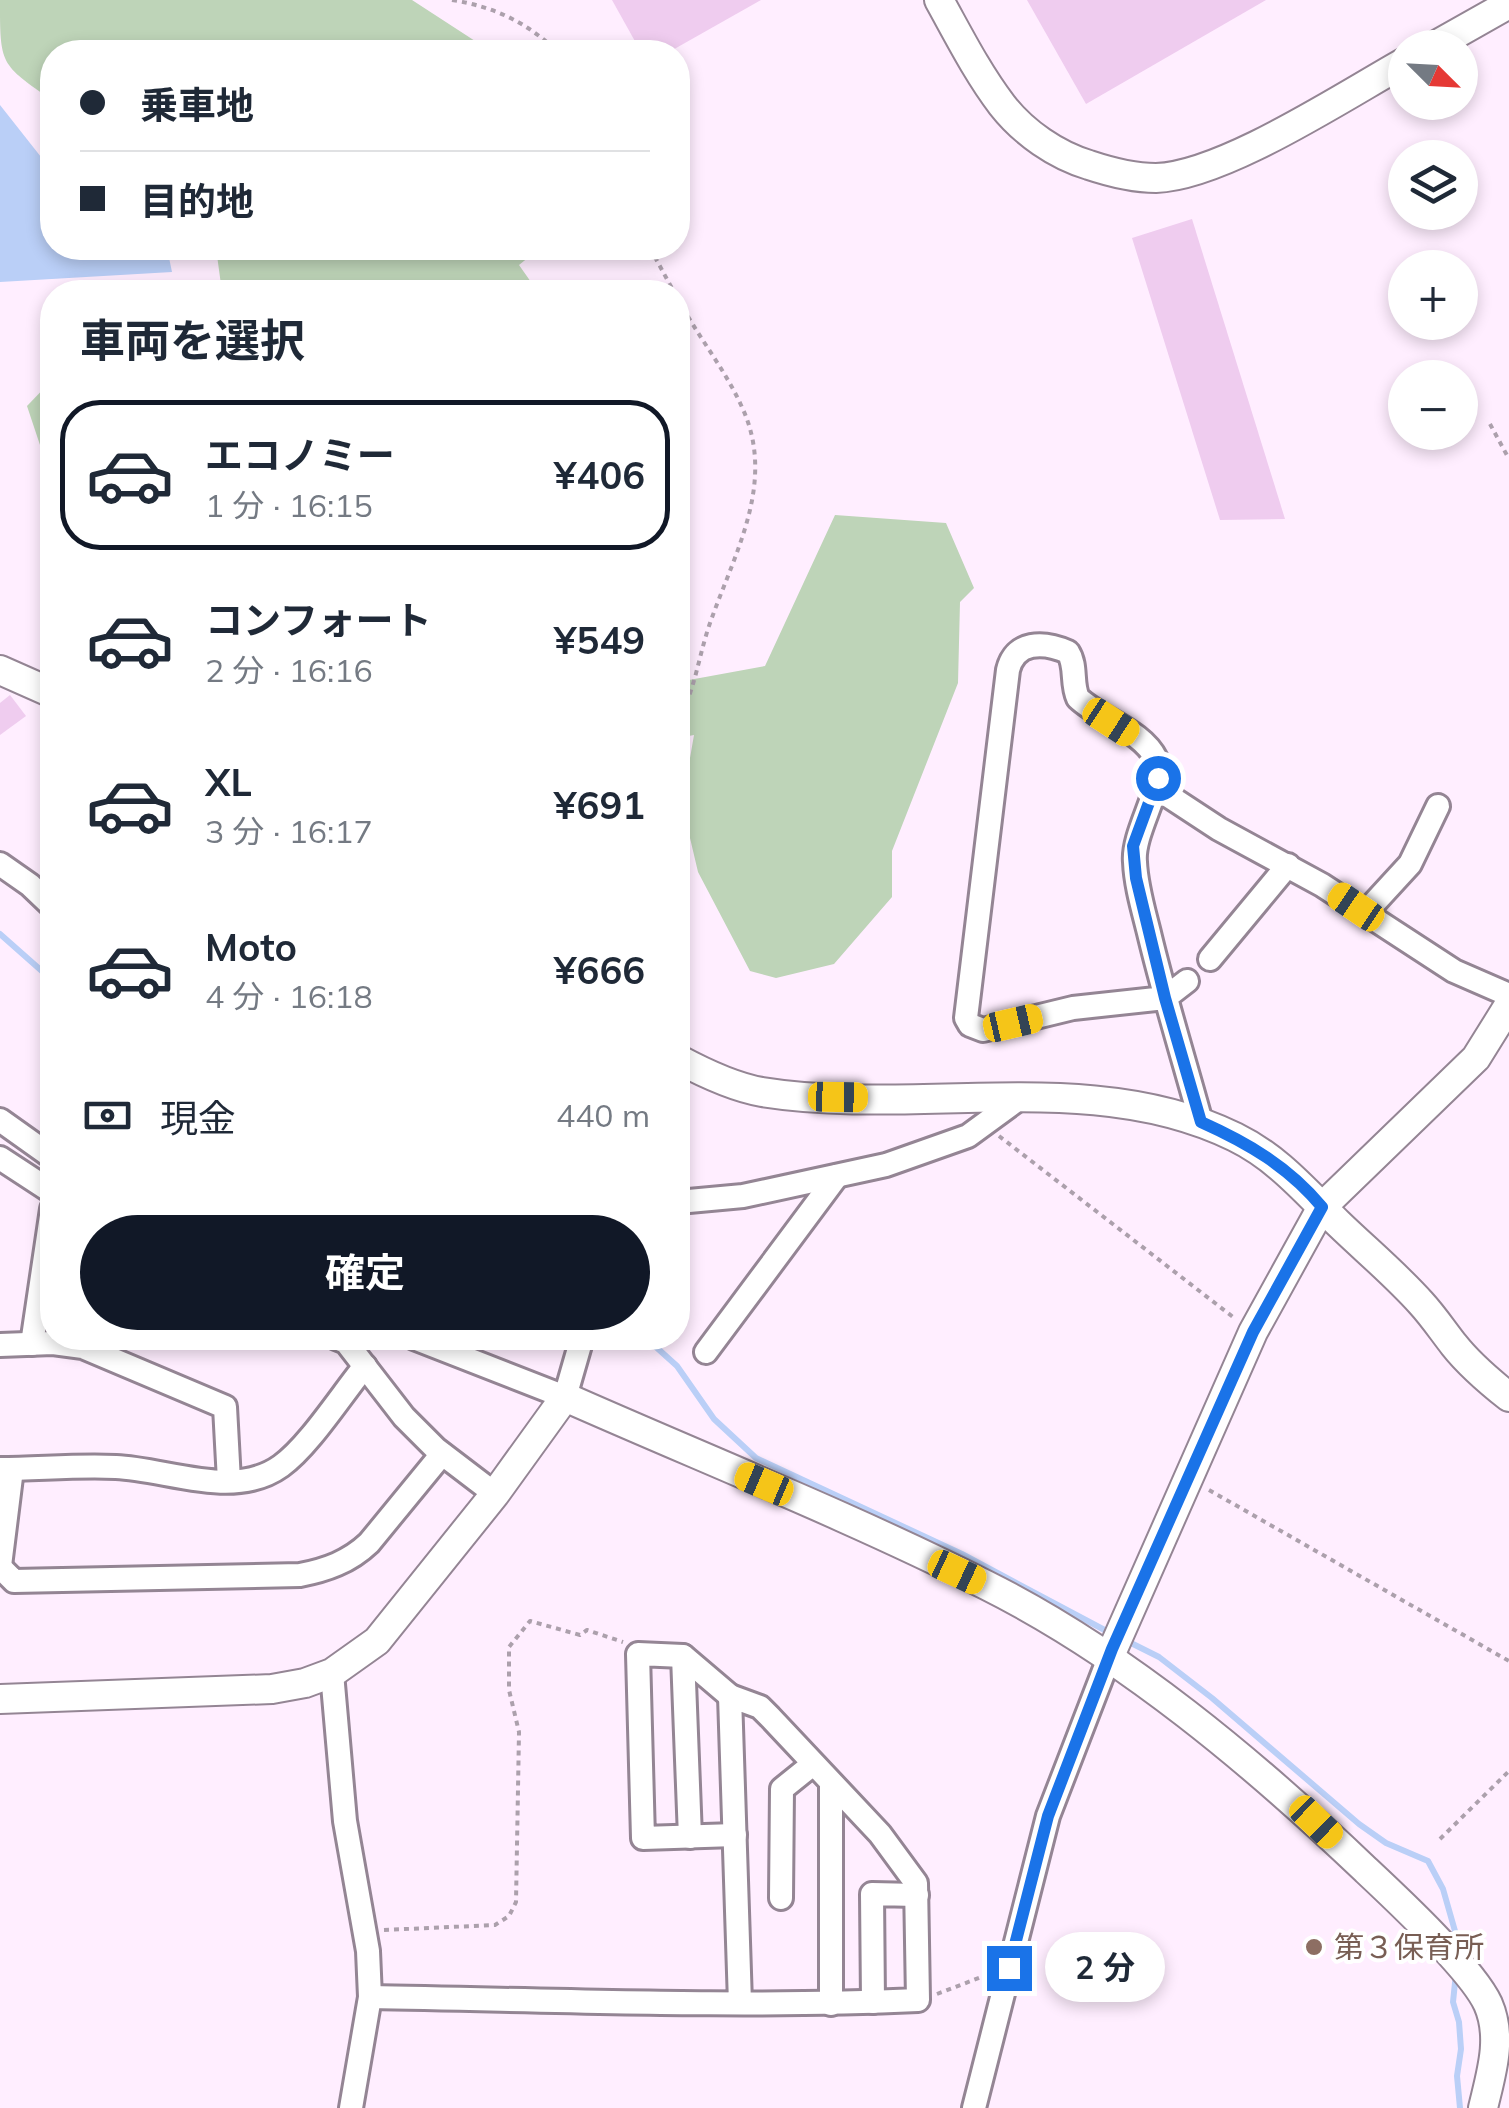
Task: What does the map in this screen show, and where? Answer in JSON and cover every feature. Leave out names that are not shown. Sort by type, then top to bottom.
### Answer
[{"type":"street","points":[[939,0],[1004,107],[1032,135],[1065,158],[1117,174],[1158,178],[1234,156],[1388,71]]},
{"type":"street","points":[[1464,30],[1509,4]]},
{"type":"street","points":[[1187,981],[1165,998],[1072,1008],[983,1030],[970,1025],[965,1009],[1008,670],[1016,650],[1025,645],[1068,652],[1073,660],[1078,698],[1135,737],[1158,765],[1155,787],[1133,846],[1136,878],[1165,998],[1201,1122]]},
{"type":"street","points":[[0,670],[40,687]]},
{"type":"street","points":[[1155,787],[1454,970],[1509,995]]},
{"type":"street","points":[[1365,914],[1410,864],[1438,806]]},
{"type":"street","points":[[0,864],[40,895]]},
{"type":"street","points":[[1210,959],[1288,866]]},
{"type":"street","points":[[974,2108],[1048,1816],[1114,1646],[1253,1332],[1322,1207],[1476,1058],[1509,1004]]},
{"type":"street","points":[[690,1065],[762,1092],[838,1097],[1074,1099],[1138,1106],[1201,1122],[1238,1138],[1301,1182],[1422,1303],[1457,1349],[1509,1396]]},
{"type":"street","points":[[690,1201],[742,1196],[837,1176],[947,1145],[968,1136],[1017,1100]]},
{"type":"street","points":[[0,1120],[40,1148]]},
{"type":"street","points":[[0,1158],[40,1184]]},
{"type":"street","points":[[706,1352],[837,1176]]},
{"type":"street","points":[[32,1344],[40,1290]]},
{"type":"street","points":[[0,1345],[40,1345]]},
{"type":"street","points":[[91,1350],[225,1407],[230,1482]]},
{"type":"street","points":[[353,1350],[404,1416],[442,1454],[495,1494]]},
{"type":"street","points":[[444,1350],[564,1398],[989,1586],[1114,1646],[1187,1715],[1316,1822],[1472,1980],[1488,2004],[1496,2032],[1484,2108]]},
{"type":"street","points":[[0,1699],[272,1689],[332,1673],[378,1640],[495,1494],[564,1398],[578,1350]]},
{"type":"street","points":[[366,1366],[281,1466],[263,1475],[230,1482],[117,1466],[6,1469],[0,1566],[14,1582],[300,1575],[320,1571],[358,1554],[442,1454]]},
{"type":"street","points":[[370,1998],[830,2004],[918,2000],[916,1883],[880,1834],[760,1708],[730,1696],[683,1656],[638,1654],[643,1838],[735,1836]]},
{"type":"street","points":[[683,1656],[690,1837]]},
{"type":"street","points":[[332,1673],[345,1821],[364,1931],[370,1998],[351,2108]]},
{"type":"street","points":[[730,1696],[740,2003]]},
{"type":"street","points":[[781,1898],[782,1788],[814,1764]]},
{"type":"street","points":[[830,2004],[831,1783]]},
{"type":"street","points":[[874,2002],[872,1894],[916,1894]]},
{"type":"path","points":[[452,0],[506,14],[544,40]]},
{"type":"path","points":[[690,319],[740,402],[752,430],[757,456],[750,514],[738,556],[708,628],[690,700]]},
{"type":"path","points":[[1490,424],[1509,459]]},
{"type":"path","points":[[983,1125],[1253,1332]]},
{"type":"path","points":[[1188,1478],[1509,1661]]},
{"type":"path","points":[[364,1931],[495,1925],[508,1916],[516,1902],[519,1732],[509,1690],[509,1647],[518,1634],[530,1622],[580,1635],[588,1630],[629,1644],[638,1654]]},
{"type":"path","points":[[1440,1840],[1509,1771]]},
{"type":"path","points":[[918,2000],[1009,1968]]},
{"type":"green space","points":[[0,0],[412,0],[474,40],[40,40],[40,91],[6,61]]},
{"type":"green space","points":[[218,260],[525,260],[519,265],[530,280],[220,280]]},
{"type":"green space","points":[[40,392],[40,445],[27,406]]},
{"type":"green space","points":[[835,515],[946,523],[974,588],[960,602],[958,683],[892,851],[892,897],[834,964],[776,978],[750,971],[698,872],[690,838],[690,758],[694,735],[690,736],[690,680],[765,666]]},
{"type":"water","points":[[0,105],[40,156],[40,260],[170,260],[172,272],[0,282]]},
{"type":"building","points":[[612,0],[761,0],[690,40],[634,40]]},
{"type":"building","points":[[1027,0],[1266,0],[1086,104]]},
{"type":"building","points":[[1192,219],[1285,519],[1220,520],[1132,238]]},
{"type":"building","points":[[10,695],[26,716],[0,735],[0,703]]},
{"type":"waterway","points":[[0,934],[40,969]]},
{"type":"waterway","points":[[659,1350],[677,1366],[714,1419],[756,1458],[962,1554],[1114,1635]]},
{"type":"waterway","points":[[1125,1640],[1159,1657],[1212,1698],[1359,1824],[1386,1843],[1428,1861],[1443,1889],[1459,1945]]},
{"type":"waterway","points":[[1456,1973],[1453,2002],[1461,2049],[1457,2076],[1460,2108]]},
{"type":"place","name":"第３保育所","points":[[1314,1947]]},
{"type":"route","points":[[1009,1968],[1048,1816],[1112,1649],[1253,1332],[1322,1207],[1301,1182],[1270,1158],[1201,1122],[1136,878],[1133,846],[1158,778]]}]
